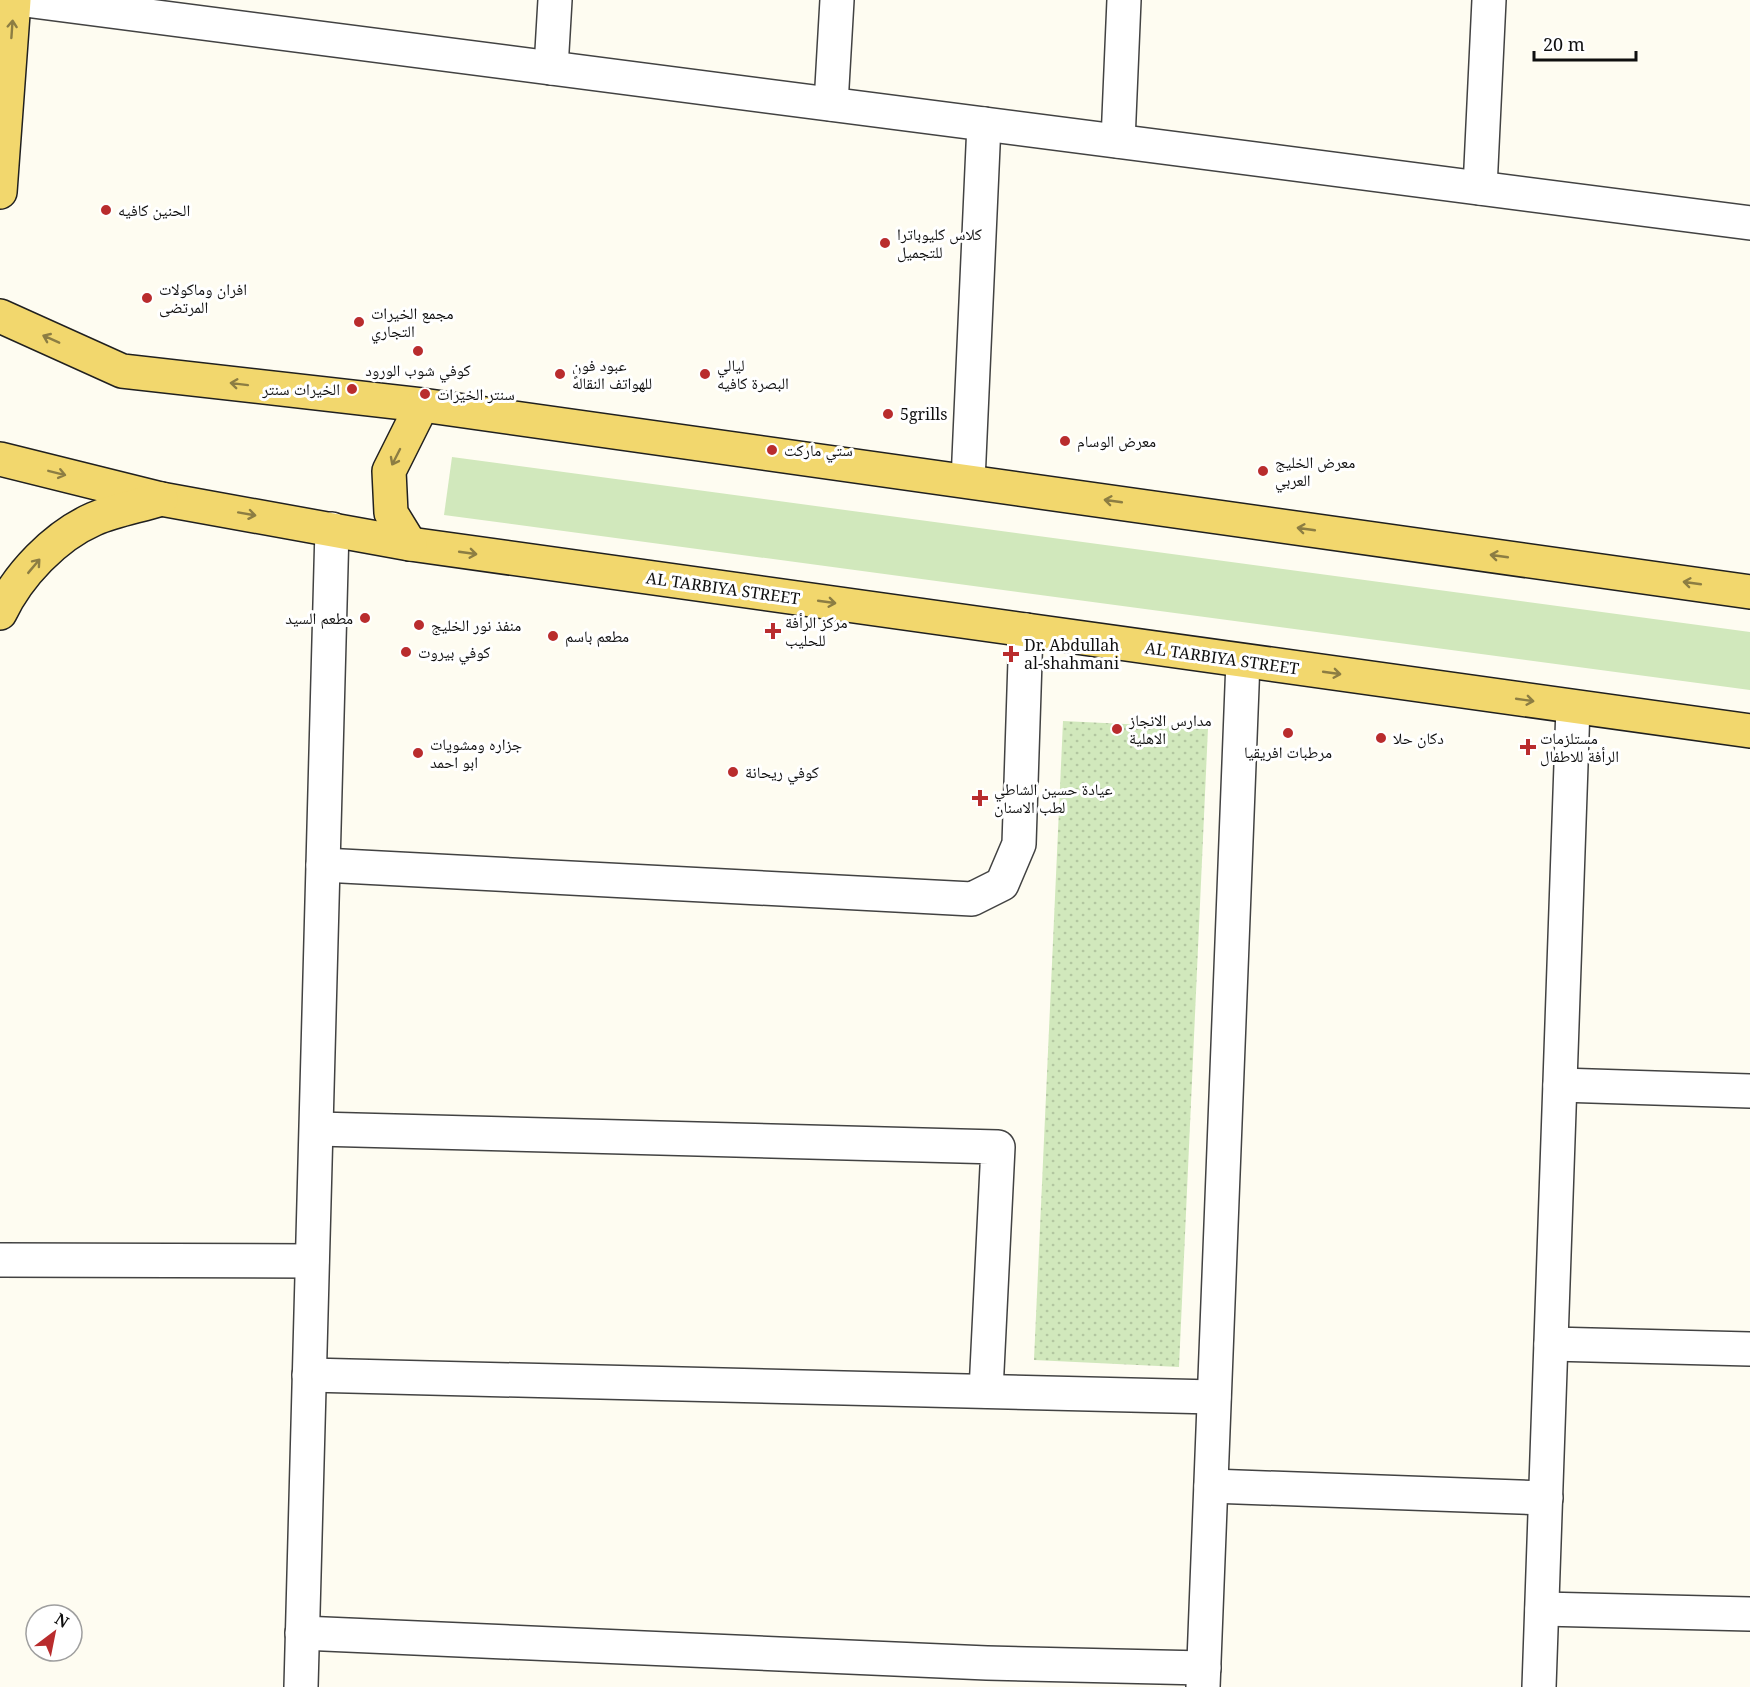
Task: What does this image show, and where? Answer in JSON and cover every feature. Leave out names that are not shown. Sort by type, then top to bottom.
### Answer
[{"type":"main road","points":[[0,192],[14,0]]},
{"type":"main road","points":[[0,316],[122,370],[422,405],[1750,592]]},
{"type":"main road","points":[[410,544],[391,513],[389,471],[422,405]]},
{"type":"main road","name":"AL TARBIYA STREET","points":[[0,459],[161,499],[410,544],[1750,731]]},
{"type":"main road","points":[[0,613],[5,601],[50,546],[93,519],[161,499]]},
{"type":"street","points":[[25,0],[220,13],[551,68],[1750,223]]},
{"type":"street","points":[[551,68],[555,0]]},
{"type":"street","points":[[831,104],[837,0]]},
{"type":"street","points":[[1118,141],[1124,0]]},
{"type":"street","points":[[1480,188],[1489,0]]},
{"type":"street","points":[[968,481],[984,124]]},
{"type":"street","points":[[301,1687],[332,529]]},
{"type":"street","points":[[323,865],[972,899],[1002,885],[1019,844],[1026,630]]},
{"type":"street","points":[[302,1633],[987,1675],[1203,1678],[1243,661]]},
{"type":"street","points":[[1539,1687],[1574,707]]},
{"type":"street","points":[[1560,1084],[1750,1091]]},
{"type":"street","points":[[317,1129],[998,1147],[986,1391]]},
{"type":"street","points":[[0,1260],[312,1261]]},
{"type":"street","points":[[1551,1344],[1750,1349]]},
{"type":"street","points":[[309,1376],[1214,1397]]},
{"type":"street","points":[[1211,1485],[1546,1498]]},
{"type":"street","points":[[1542,1609],[1750,1614]]},
{"type":"green space","points":[[452,457],[1750,632],[1750,690],[444,515]]},
{"type":"green space","points":[[1063,721],[1208,728],[1179,1367],[1034,1360]]},
{"type":"place","name":"الحنين كافيه","points":[[106,210]]},
{"type":"place","name":"كلاس كليوباترا للتجميل","points":[[885,243]]},
{"type":"place","name":"افران وماكولات المرتضى","points":[[147,298]]},
{"type":"place","name":"مجمع الخيرات التجاري","points":[[359,322]]},
{"type":"place","name":"كوفي شوب الورود","points":[[418,351]]},
{"type":"place","name":"عبود فون للهواتف النقالهً","points":[[560,374]]},
{"type":"place","name":"ليالي البصرة كافيه","points":[[705,374]]},
{"type":"place","name":"الخيرات سنتر","points":[[352,389]]},
{"type":"place","name":"سنتر الخيرات","points":[[425,394]]},
{"type":"place","name":"5grills","points":[[888,414]]},
{"type":"place","name":"معرض الوسام","points":[[1065,441]]},
{"type":"place","name":"ستي ماركت","points":[[772,450]]},
{"type":"place","name":"معرض الخليج العربي","points":[[1263,471]]},
{"type":"place","name":"مطعم السيد","points":[[365,618]]},
{"type":"place","name":"منفذ نور الخليج","points":[[419,625]]},
{"type":"place","name":"مركز الرأفة للحليب","points":[[773,631]]},
{"type":"place","name":"مطعم باسم","points":[[553,636]]},
{"type":"place","name":"كوفي بيروت","points":[[406,652]]},
{"type":"place","name":"Dr. Abdullah al-shahmani","points":[[1011,654]]},
{"type":"place","name":"مدارس الانجاز الاهلية","points":[[1117,729]]},
{"type":"place","name":"مرطبات افريقيا","points":[[1288,733]]},
{"type":"place","name":"دكان حلا","points":[[1381,738]]},
{"type":"place","name":"مستلزمات الرأفة للاطفال","points":[[1528,747]]},
{"type":"place","name":"جزاره ومشويات ابو احمد","points":[[418,753]]},
{"type":"place","name":"كوفي ريحانة","points":[[733,772]]},
{"type":"place","name":"عيادة حسين الشاطي لطب الاسنان","points":[[980,798]]}]
